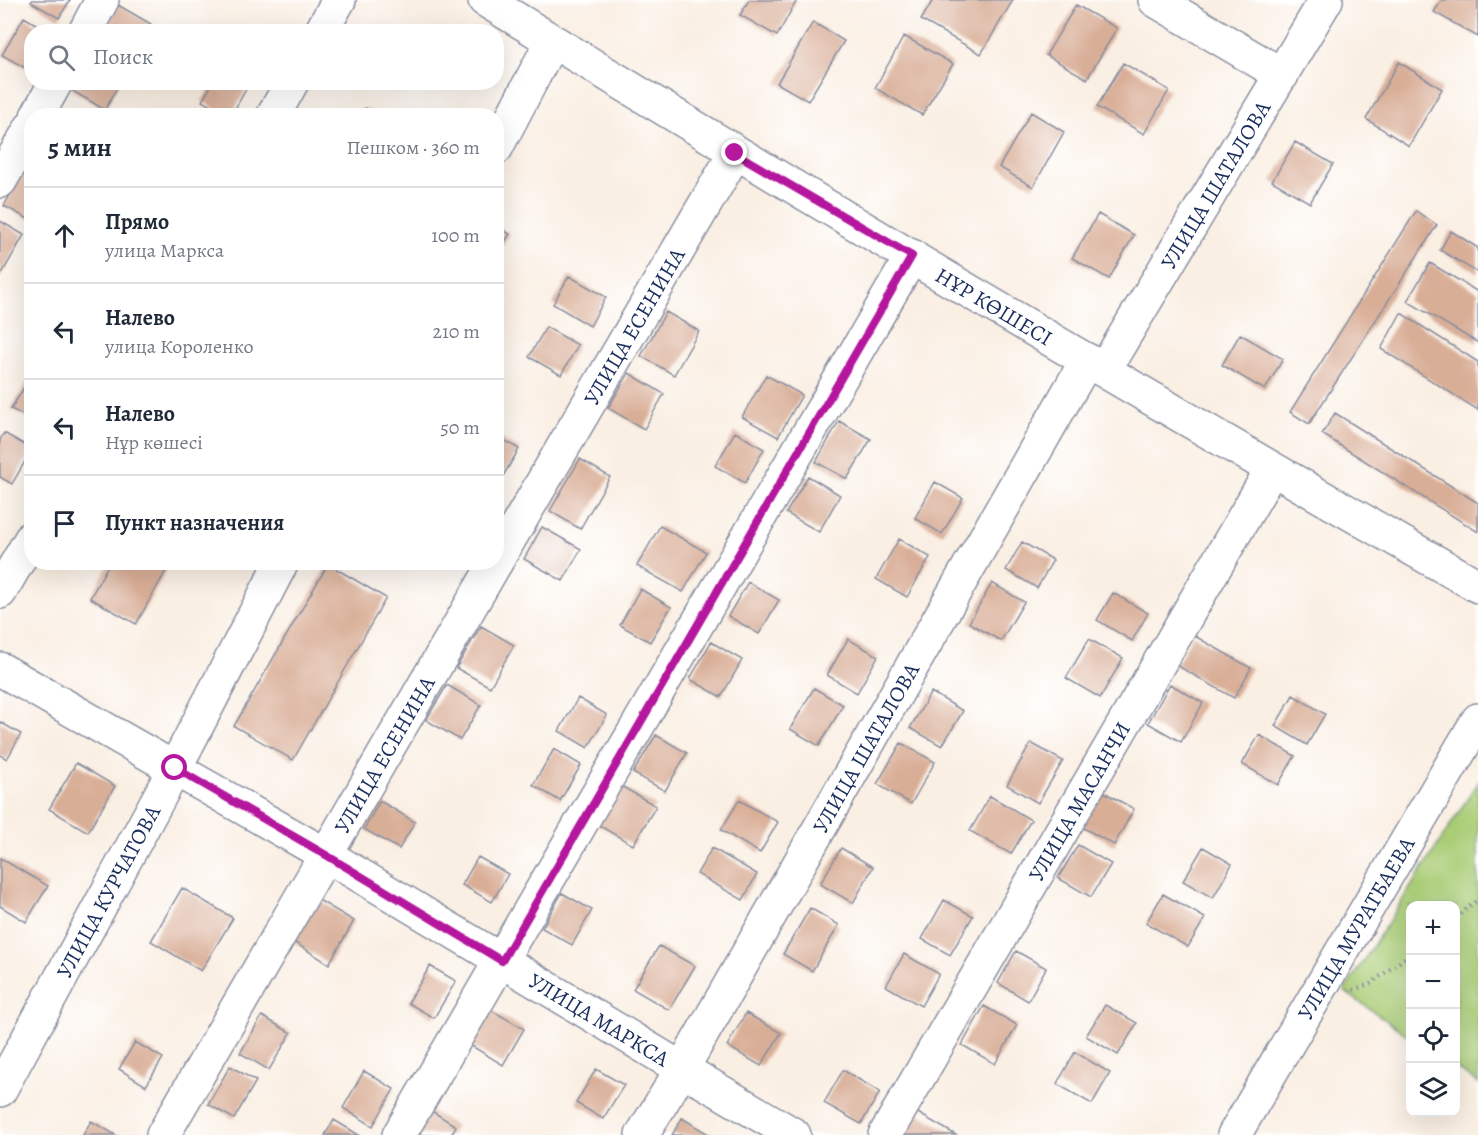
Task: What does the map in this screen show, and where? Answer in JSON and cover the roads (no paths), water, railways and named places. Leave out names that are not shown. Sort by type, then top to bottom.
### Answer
[{"type":"street","points":[[89,24],[102,0]]},
{"type":"street","points":[[326,24],[339,0]]},
{"type":"street","name":"НҰР КӨШЕСІ","points":[[485,0],[735,153],[1272,470],[1478,586]]},
{"type":"street","points":[[1155,0],[1282,75]]},
{"type":"street","name":"УЛИЦА ШАТАЛОВА","points":[[642,1135],[1096,365],[1282,75],[1326,0]]},
{"type":"street","points":[[504,133],[552,41]]},
{"type":"street","points":[[41,108],[52,90]]},
{"type":"street","points":[[277,108],[288,90]]},
{"type":"street","points":[[0,182],[24,140]]},
{"type":"street","name":"УЛИЦА ЕСЕНИНА","points":[[504,548],[735,153]]},
{"type":"street","points":[[399,1135],[912,256]]},
{"type":"street","name":"УЛИЦА МАСАНЧИ","points":[[885,1135],[1272,470]]},
{"type":"street","points":[[0,592],[24,551]]},
{"type":"street","name":"УЛИЦА КУРЧАТОВА","points":[[0,1090],[175,768],[278,570]]},
{"type":"street","name":"УЛИЦА ЕСЕНИНА","points":[[163,1135],[491,570]]},
{"type":"street","name":"УЛИЦА МАРКСА","points":[[0,669],[326,855],[794,1135]]},
{"type":"street","name":"УЛИЦА МУРАТБАЕВА","points":[[1234,1135],[1478,720]]}]
